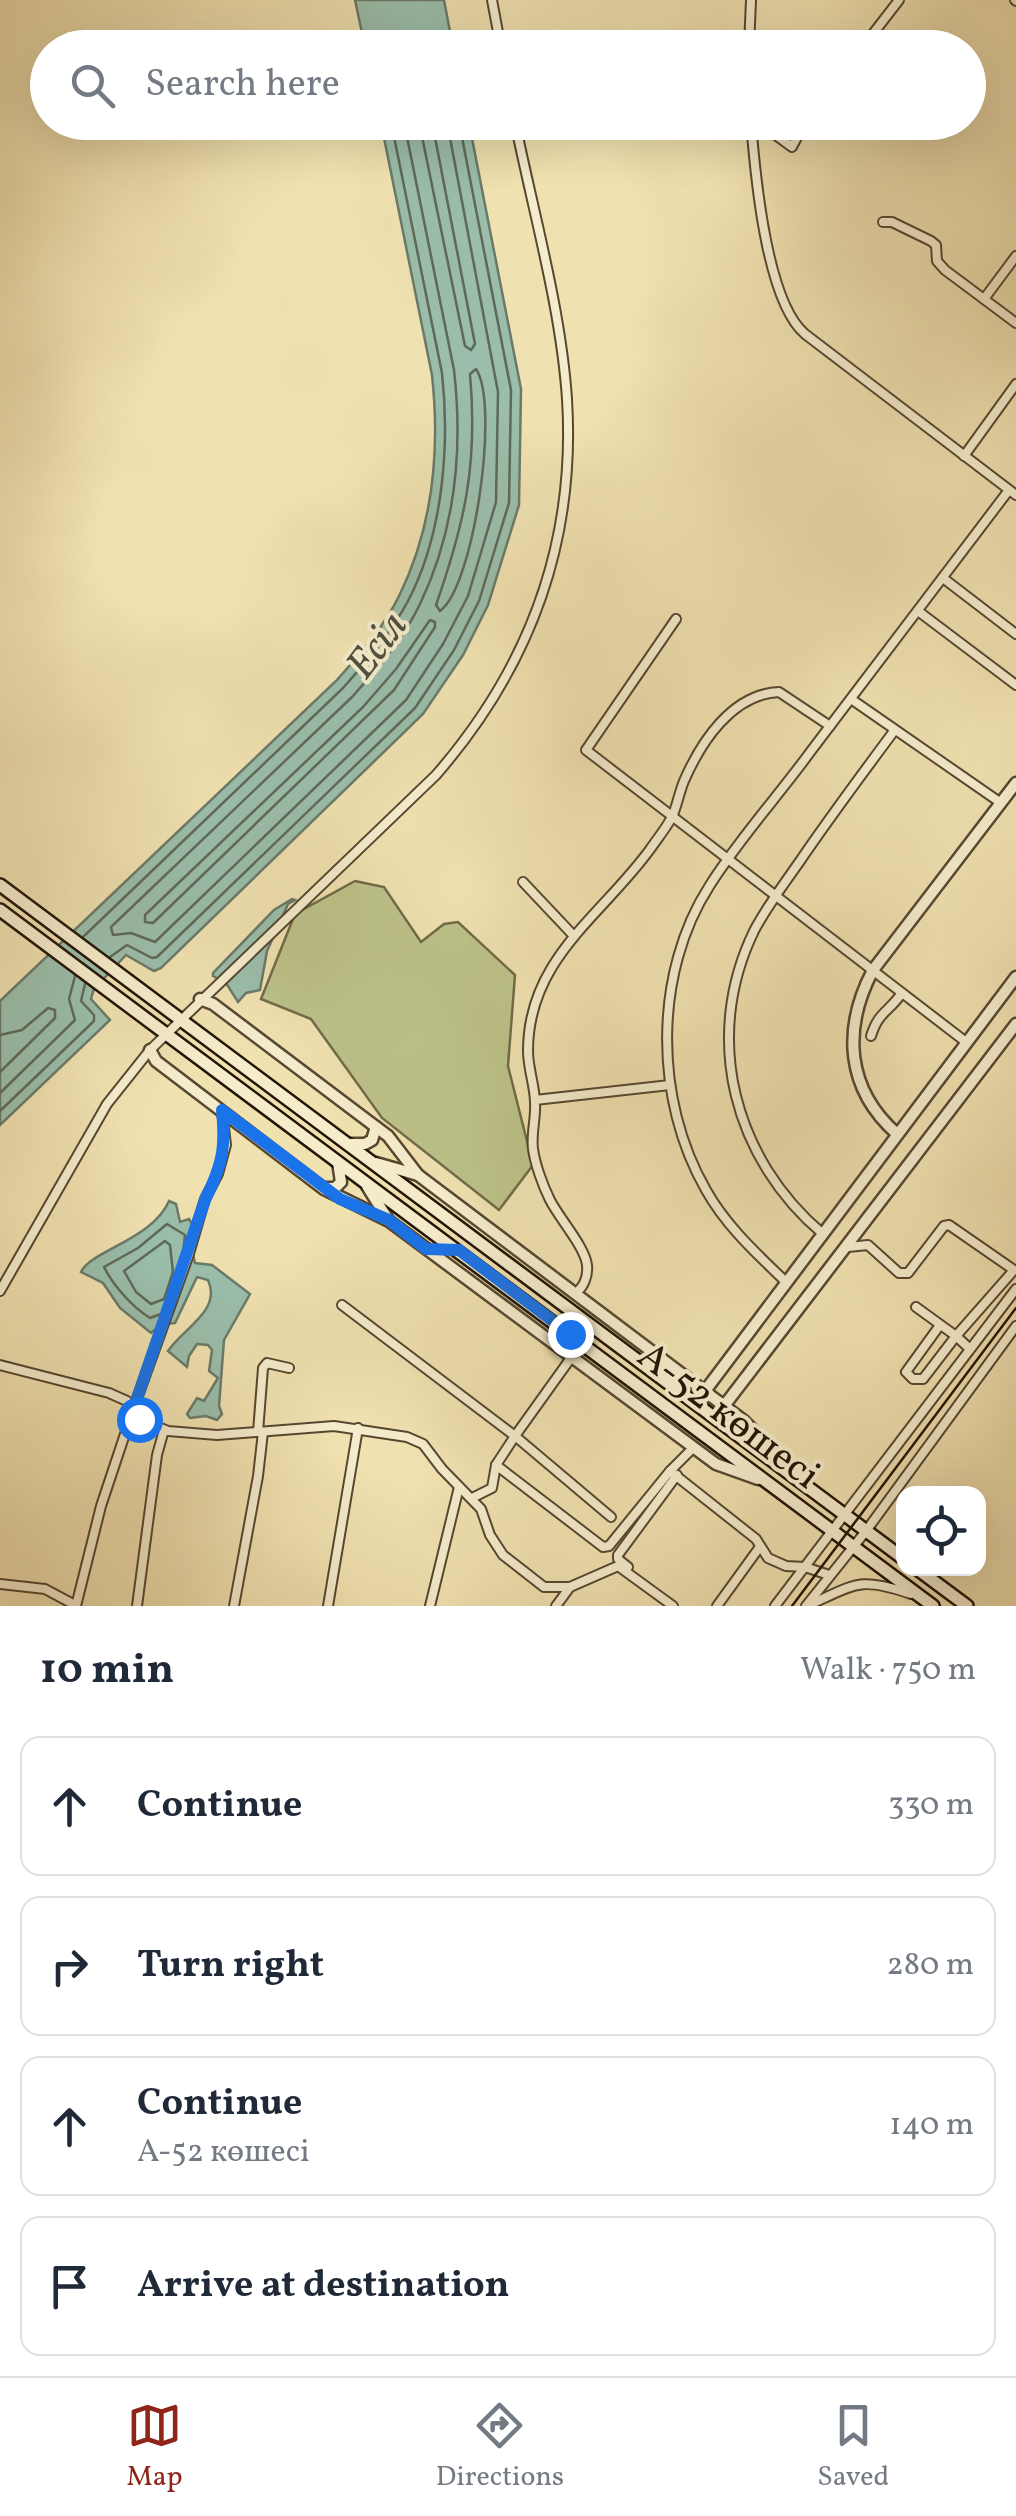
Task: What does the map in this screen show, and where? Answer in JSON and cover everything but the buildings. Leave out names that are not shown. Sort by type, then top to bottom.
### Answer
[{"type":"main road","name":"А-52 көшесі","points":[[0,885],[896,1553]]},
{"type":"main road","name":"А-52 көшесі","points":[[0,910],[929,1603]]},
{"type":"main road","points":[[927,1576],[966,1606]]},
{"type":"street","points":[[492,0],[498,30]]},
{"type":"street","points":[[750,30],[751,0]]},
{"type":"street","points":[[876,30],[898,0]]},
{"type":"street","points":[[0,1292],[107,1104],[150,1050],[436,775],[473,733],[504,683],[534,622],[556,552],[568,429],[560,344],[520,140]]},
{"type":"street","points":[[756,140],[765,234],[791,320],[1013,492],[710,884],[677,962],[669,1009],[670,1085],[685,1146],[706,1190],[749,1246],[786,1282]]},
{"type":"street","points":[[883,222],[892,222],[936,245],[937,261],[945,270],[1016,323]]},
{"type":"street","points":[[984,298],[1016,256]]},
{"type":"street","points":[[964,456],[1016,384]]},
{"type":"street","points":[[943,578],[1016,634]]},
{"type":"street","points":[[918,611],[1016,684]]},
{"type":"street","points":[[676,619],[586,750],[966,1042]]},
{"type":"street","points":[[576,1292],[586,1276],[587,1262],[548,1198],[533,1149],[536,1100],[528,1049],[532,1013],[548,975],[573,935],[628,878],[672,816],[684,782],[710,732],[733,710],[759,696],[779,692],[830,726]]},
{"type":"street","points":[[851,699],[1001,804]]},
{"type":"street","points":[[823,1234],[801,1216],[762,1164],[748,1136],[731,1076],[729,1044],[738,972],[754,931],[775,896],[894,731]]},
{"type":"street","points":[[896,1134],[873,1111],[857,1072],[853,1031],[862,992],[872,970],[1016,783]]},
{"type":"street","points":[[524,882],[573,935]]},
{"type":"street","points":[[706,1392],[1016,977]]},
{"type":"street","points":[[871,1036],[878,1015],[894,1005],[902,993]]},
{"type":"street","points":[[200,999],[213,1004],[388,1136],[418,1175],[744,1421],[822,1497]]},
{"type":"street","points":[[724,1406],[1016,1024]]},
{"type":"street","points":[[150,1050],[156,1061],[324,1188],[389,1220],[693,1448],[716,1464],[766,1482]]},
{"type":"street","points":[[536,1100],[670,1085]]},
{"type":"street","points":[[133,1410],[205,1200],[218,1174],[226,1145],[222,1110]]},
{"type":"street","points":[[347,1144],[372,1140],[376,1127]]},
{"type":"street","points":[[370,1160],[418,1175]]},
{"type":"street","points":[[324,1188],[335,1188],[341,1182],[338,1162]]},
{"type":"street","points":[[364,1180],[389,1220]]},
{"type":"street","points":[[461,1208],[468,1234]]},
{"type":"street","points":[[848,1247],[868,1245],[900,1272],[908,1273],[944,1226],[949,1225],[1015,1273],[956,1336],[923,1379],[913,1379],[906,1372],[940,1325]]},
{"type":"street","points":[[426,1249],[459,1250]]},
{"type":"street","points":[[775,1606],[1016,1289]]},
{"type":"street","points":[[342,1305],[515,1436],[612,1517]]},
{"type":"street","points":[[916,1307],[970,1349]]},
{"type":"street","points":[[806,1606],[1016,1326]]},
{"type":"street","points":[[472,1498],[492,1488],[496,1465],[573,1355]]},
{"type":"street","points":[[234,1606],[258,1476],[263,1368],[267,1363],[289,1368]]},
{"type":"street","points":[[726,1363],[728,1373],[744,1380]]},
{"type":"street","points":[[0,1365],[109,1393],[127,1401],[139,1419],[164,1430],[217,1435],[358,1428],[406,1437],[423,1444],[481,1509],[503,1556],[544,1587],[570,1587],[618,1566],[677,1606]]},
{"type":"street","points":[[0,1584],[46,1589],[76,1605],[121,1441],[130,1422],[139,1419]]},
{"type":"street","points":[[328,1606],[358,1428]]},
{"type":"street","points":[[137,1606],[157,1455],[164,1430]]},
{"type":"street","points":[[677,1606],[618,1558],[680,1461],[693,1448]]},
{"type":"street","points":[[496,1465],[604,1547],[674,1473]]},
{"type":"street","points":[[674,1473],[756,1539],[768,1558],[829,1576]]},
{"type":"street","points":[[430,1606],[460,1488]]},
{"type":"street","points":[[717,1606],[759,1548]]},
{"type":"street","points":[[806,1606],[856,1584],[876,1582],[929,1603]]},
{"type":"street","points":[[556,1606],[570,1587]]},
{"type":"green space","points":[[355,881],[384,887],[421,942],[444,924],[458,922],[515,975],[508,1066],[533,1165],[499,1210],[382,1118],[311,1019],[261,999],[295,914]]},
{"type":"water","points":[[355,0],[444,0],[450,30],[361,30]]},
{"type":"water","name":"Есіл","points":[[384,140],[472,140],[521,389],[519,505],[488,605],[463,655],[423,714],[161,968],[154,971],[126,955],[94,989],[91,999],[110,1020],[0,1125],[0,1001],[336,681],[387,617],[411,568],[427,514],[434,459],[432,375]]},
{"type":"water","points":[[295,900],[288,904],[267,951],[260,990],[246,993],[238,1002],[226,983],[213,973],[274,910]]},
{"type":"water","points":[[169,1201],[176,1204],[180,1222],[189,1219],[195,1229],[195,1263],[212,1265],[250,1294],[224,1340],[219,1406],[222,1414],[217,1420],[206,1416],[190,1418],[187,1414],[197,1398],[204,1401],[218,1378],[209,1371],[212,1350],[208,1345],[197,1344],[187,1367],[168,1351],[205,1310],[211,1291],[208,1280],[197,1277],[175,1323],[162,1324],[151,1333],[120,1308],[103,1283],[81,1272],[96,1257],[150,1225]]},
{"type":"tram line","points":[[792,1606],[1016,1308]]},
{"type":"route","points":[[139,1419],[133,1410],[226,1145],[222,1110],[340,1199],[389,1220],[426,1249],[459,1250],[570,1334]]}]
